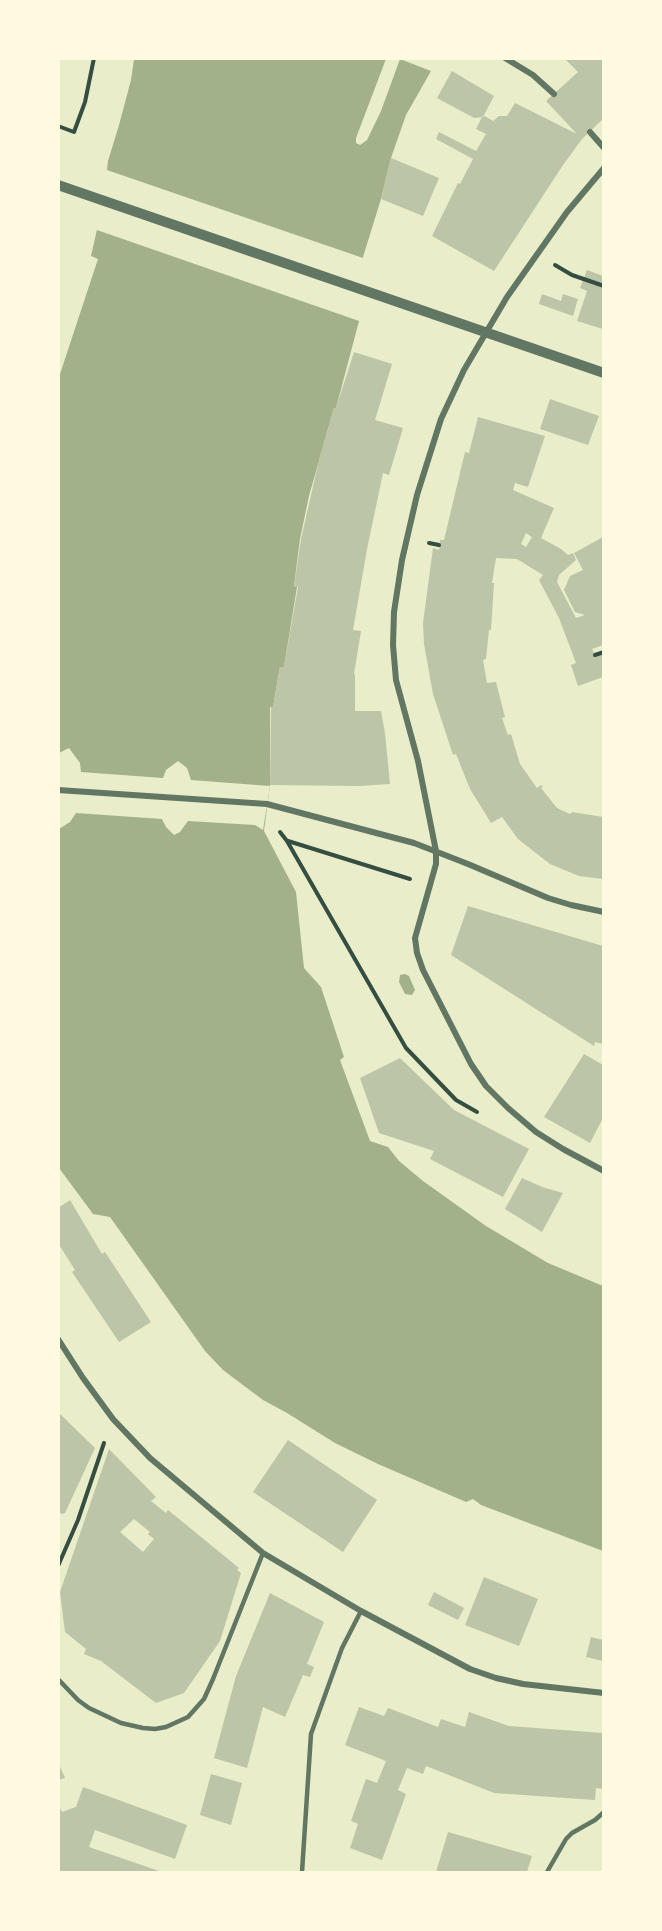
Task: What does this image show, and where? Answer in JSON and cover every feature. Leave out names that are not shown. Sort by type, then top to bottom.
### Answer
[{"type":"street","points":[[505,58],[533,75],[554,94]]},
{"type":"street","points":[[590,132],[603,148]]},
{"type":"street","points":[[603,168],[537,253],[497,312],[464,370],[441,419],[414,506],[397,589],[393,629],[394,667],[399,695],[418,761],[436,851],[436,864],[415,938],[423,970],[478,1075],[494,1095],[536,1132],[603,1171]]},
{"type":"street","points":[[58,185],[603,373]]},
{"type":"street","points":[[58,790],[267,804],[414,843],[548,898],[603,912]]},
{"type":"street","points":[[58,1340],[82,1378],[113,1419],[150,1458],[263,1552],[361,1611],[470,1669],[496,1678],[540,1687],[603,1693]]},
{"type":"lane","points":[[58,1679],[78,1700],[120,1723],[155,1729],[166,1727],[188,1717],[204,1699],[263,1552]]},
{"type":"lane","points":[[302,1872],[311,1734],[342,1648],[361,1611]]},
{"type":"lane","points":[[547,1872],[566,1839],[603,1812]]},
{"type":"path","points":[[58,126],[75,132],[85,102],[94,58]]},
{"type":"path","points":[[576,277],[603,286]]},
{"type":"path","points":[[429,543],[439,545]]},
{"type":"path","points":[[595,655],[603,652]]},
{"type":"path","points":[[273,826],[287,841],[406,1048],[456,1100],[480,1113]]},
{"type":"path","points":[[287,841],[430,885]]},
{"type":"path","points":[[58,1566],[78,1520],[113,1419]]},
{"type":"shaded area","points":[[134,59],[386,59],[356,138],[356,143],[360,145],[367,140],[381,111],[400,59],[431,71],[406,115],[391,158],[354,286],[367,291],[336,408],[334,408],[309,496],[300,539],[294,586],[297,587],[284,667],[280,667],[273,707],[270,707],[270,785],[264,831],[296,892],[304,968],[321,987],[344,1057],[340,1060],[370,1141],[388,1147],[399,1161],[423,1181],[486,1226],[548,1263],[603,1286],[603,1551],[481,1505],[473,1499],[466,1502],[378,1464],[335,1443],[263,1400],[223,1370],[205,1351],[110,1217],[93,1214],[59,1168],[59,377],[98,259],[91,256],[103,203],[108,161],[131,80]]},
{"type":"shaded area","points":[[400,975],[409,976],[415,990],[412,995],[405,994],[399,982]]},
{"type":"pier","points":[[104,169],[366,259],[358,285],[370,290],[362,322],[94,229]]},
{"type":"pier","points":[[69,748],[80,763],[81,772],[163,778],[166,770],[178,761],[187,768],[191,780],[270,786],[263,830],[255,825],[188,821],[180,832],[174,835],[162,819],[76,813],[70,822],[59,829],[59,753]]},
{"type":"building","points":[[568,58],[603,58],[603,119],[582,139],[563,165],[494,271],[432,236],[458,183],[460,184],[473,159],[436,139],[439,132],[476,151],[486,134],[476,129],[483,115],[493,121],[499,116],[507,116],[515,103],[577,134],[546,101],[578,72],[566,60]]},
{"type":"building","points":[[452,71],[494,96],[483,117],[474,118],[437,98]]},
{"type":"building","points":[[391,158],[439,178],[423,216],[381,199]]},
{"type":"building","points":[[587,270],[603,276],[603,329],[577,321],[587,291],[580,288]]},
{"type":"building","points":[[542,294],[561,301],[563,294],[578,299],[573,316],[539,304]]},
{"type":"building","points":[[354,352],[392,364],[375,420],[403,428],[389,475],[383,473],[353,630],[361,631],[354,674],[355,711],[381,711],[390,784],[270,785],[271,707],[273,707],[280,667],[284,667],[298,587],[294,587],[301,539],[320,456]]},
{"type":"building","points":[[550,399],[599,416],[588,445],[540,429]]},
{"type":"building","points":[[478,417],[545,436],[528,487],[515,483],[513,490],[554,508],[541,538],[568,555],[573,553],[576,560],[559,575],[557,582],[576,618],[585,615],[575,612],[564,590],[570,576],[583,570],[574,553],[603,537],[603,645],[592,649],[596,657],[603,654],[603,677],[578,686],[571,665],[576,663],[559,618],[539,580],[543,575],[517,559],[496,558],[492,583],[494,583],[491,630],[489,630],[486,659],[483,660],[487,683],[496,682],[505,717],[502,718],[508,735],[511,734],[520,764],[537,788],[541,785],[557,808],[570,814],[572,812],[603,817],[603,879],[579,876],[550,864],[518,839],[502,817],[491,823],[470,789],[456,754],[453,755],[433,694],[424,644],[423,623],[433,548],[439,550],[440,540],[444,540],[465,452],[469,453]],"holes":[[[526,533],[532,537],[526,547],[521,544]]]},
{"type":"building","points":[[468,906],[603,946],[603,1044],[595,1042],[594,1046],[451,955]]},
{"type":"building","points":[[584,1054],[603,1065],[603,1118],[590,1143],[544,1117]]},
{"type":"building","points":[[400,1058],[454,1110],[529,1149],[503,1197],[430,1159],[434,1151],[379,1133],[360,1078]]},
{"type":"building","points":[[522,1178],[563,1193],[542,1232],[505,1209]]},
{"type":"building","points":[[70,1200],[102,1254],[105,1252],[151,1322],[119,1342],[72,1272],[75,1270],[58,1243],[58,1208]]},
{"type":"building","points":[[58,1412],[95,1448],[65,1513],[62,1514],[58,1511]]},
{"type":"building","points":[[288,1440],[377,1500],[343,1552],[253,1492]]},
{"type":"building","points":[[109,1449],[156,1497],[151,1501],[166,1513],[168,1510],[239,1568],[237,1570],[241,1573],[220,1641],[184,1693],[156,1703],[101,1661],[84,1654],[86,1649],[65,1632],[60,1592]],"holes":[[[134,1519],[150,1532],[148,1534],[154,1539],[143,1552],[120,1532]]]},
{"type":"building","points":[[484,1577],[538,1599],[519,1646],[465,1625]]},
{"type":"building","points":[[434,1592],[464,1608],[458,1620],[428,1605]]},
{"type":"building","points":[[270,1593],[324,1622],[307,1664],[314,1667],[310,1677],[303,1675],[285,1717],[263,1707],[247,1768],[214,1758],[236,1676]]},
{"type":"building","points":[[591,1637],[603,1640],[603,1661],[586,1657]]},
{"type":"building","points":[[359,1707],[384,1716],[388,1708],[438,1727],[441,1719],[465,1727],[469,1712],[509,1726],[603,1733],[603,1789],[596,1788],[595,1800],[494,1793],[426,1766],[423,1774],[407,1768],[398,1790],[406,1794],[382,1860],[350,1848],[358,1824],[351,1821],[366,1779],[377,1783],[386,1761],[345,1745]]},
{"type":"building","points":[[58,1762],[65,1778],[58,1780]]},
{"type":"building","points":[[211,1774],[242,1783],[231,1825],[200,1815]]},
{"type":"building","points":[[83,1787],[187,1825],[175,1859],[95,1830],[89,1847],[162,1872],[58,1872],[58,1805],[62,1812],[76,1807]]},
{"type":"building","points":[[448,1832],[532,1856],[527,1872],[436,1872]]}]
